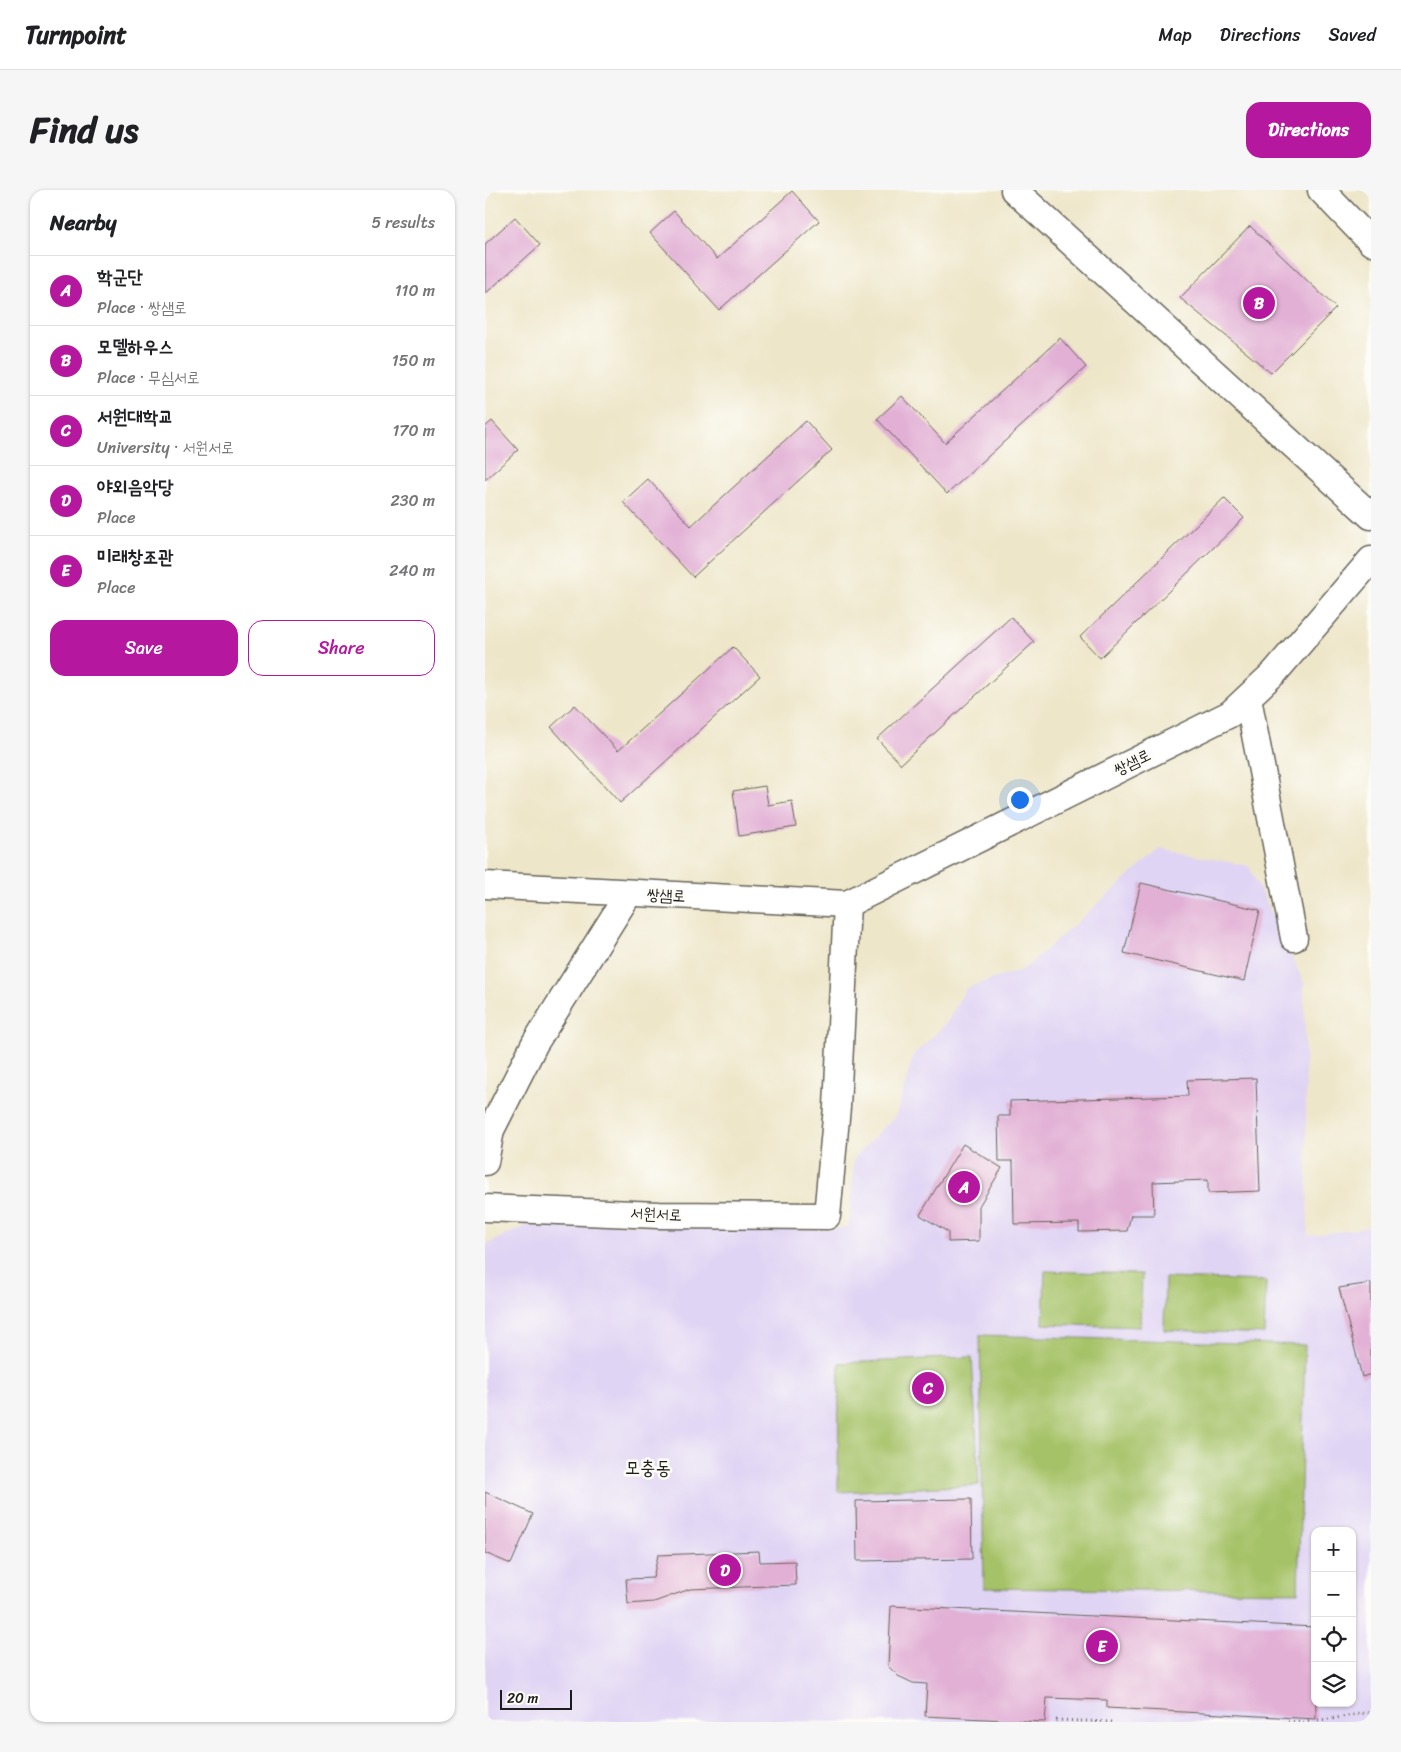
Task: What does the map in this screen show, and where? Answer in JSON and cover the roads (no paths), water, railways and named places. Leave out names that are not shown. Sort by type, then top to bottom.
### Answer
[{"type":"street","points":[[1014,190],[1371,516]]},
{"type":"street","points":[[1321,190],[1371,242]]},
{"type":"street","name":"쌍샘로","points":[[485,885],[847,904],[1230,714],[1275,672],[1371,560]]},
{"type":"street","points":[[1248,698],[1294,938]]},
{"type":"street","points":[[485,1162],[491,1130],[535,1043],[629,893]]},
{"type":"street","name":"서원서로","points":[[485,1208],[659,1215],[827,1216],[837,1107],[847,904]]},
{"type":"place","name":"모델하우스","points":[[1259,303]]},
{"type":"place","name":"학군단","points":[[964,1187]]},
{"type":"place","name":"서원대학교","points":[[928,1388]]},
{"type":"place","name":"야외음악당","points":[[725,1570]]},
{"type":"place","name":"미래창조관","points":[[1102,1646]]},
{"type":"district","name":"모충동","points":[[648,1467]]}]
